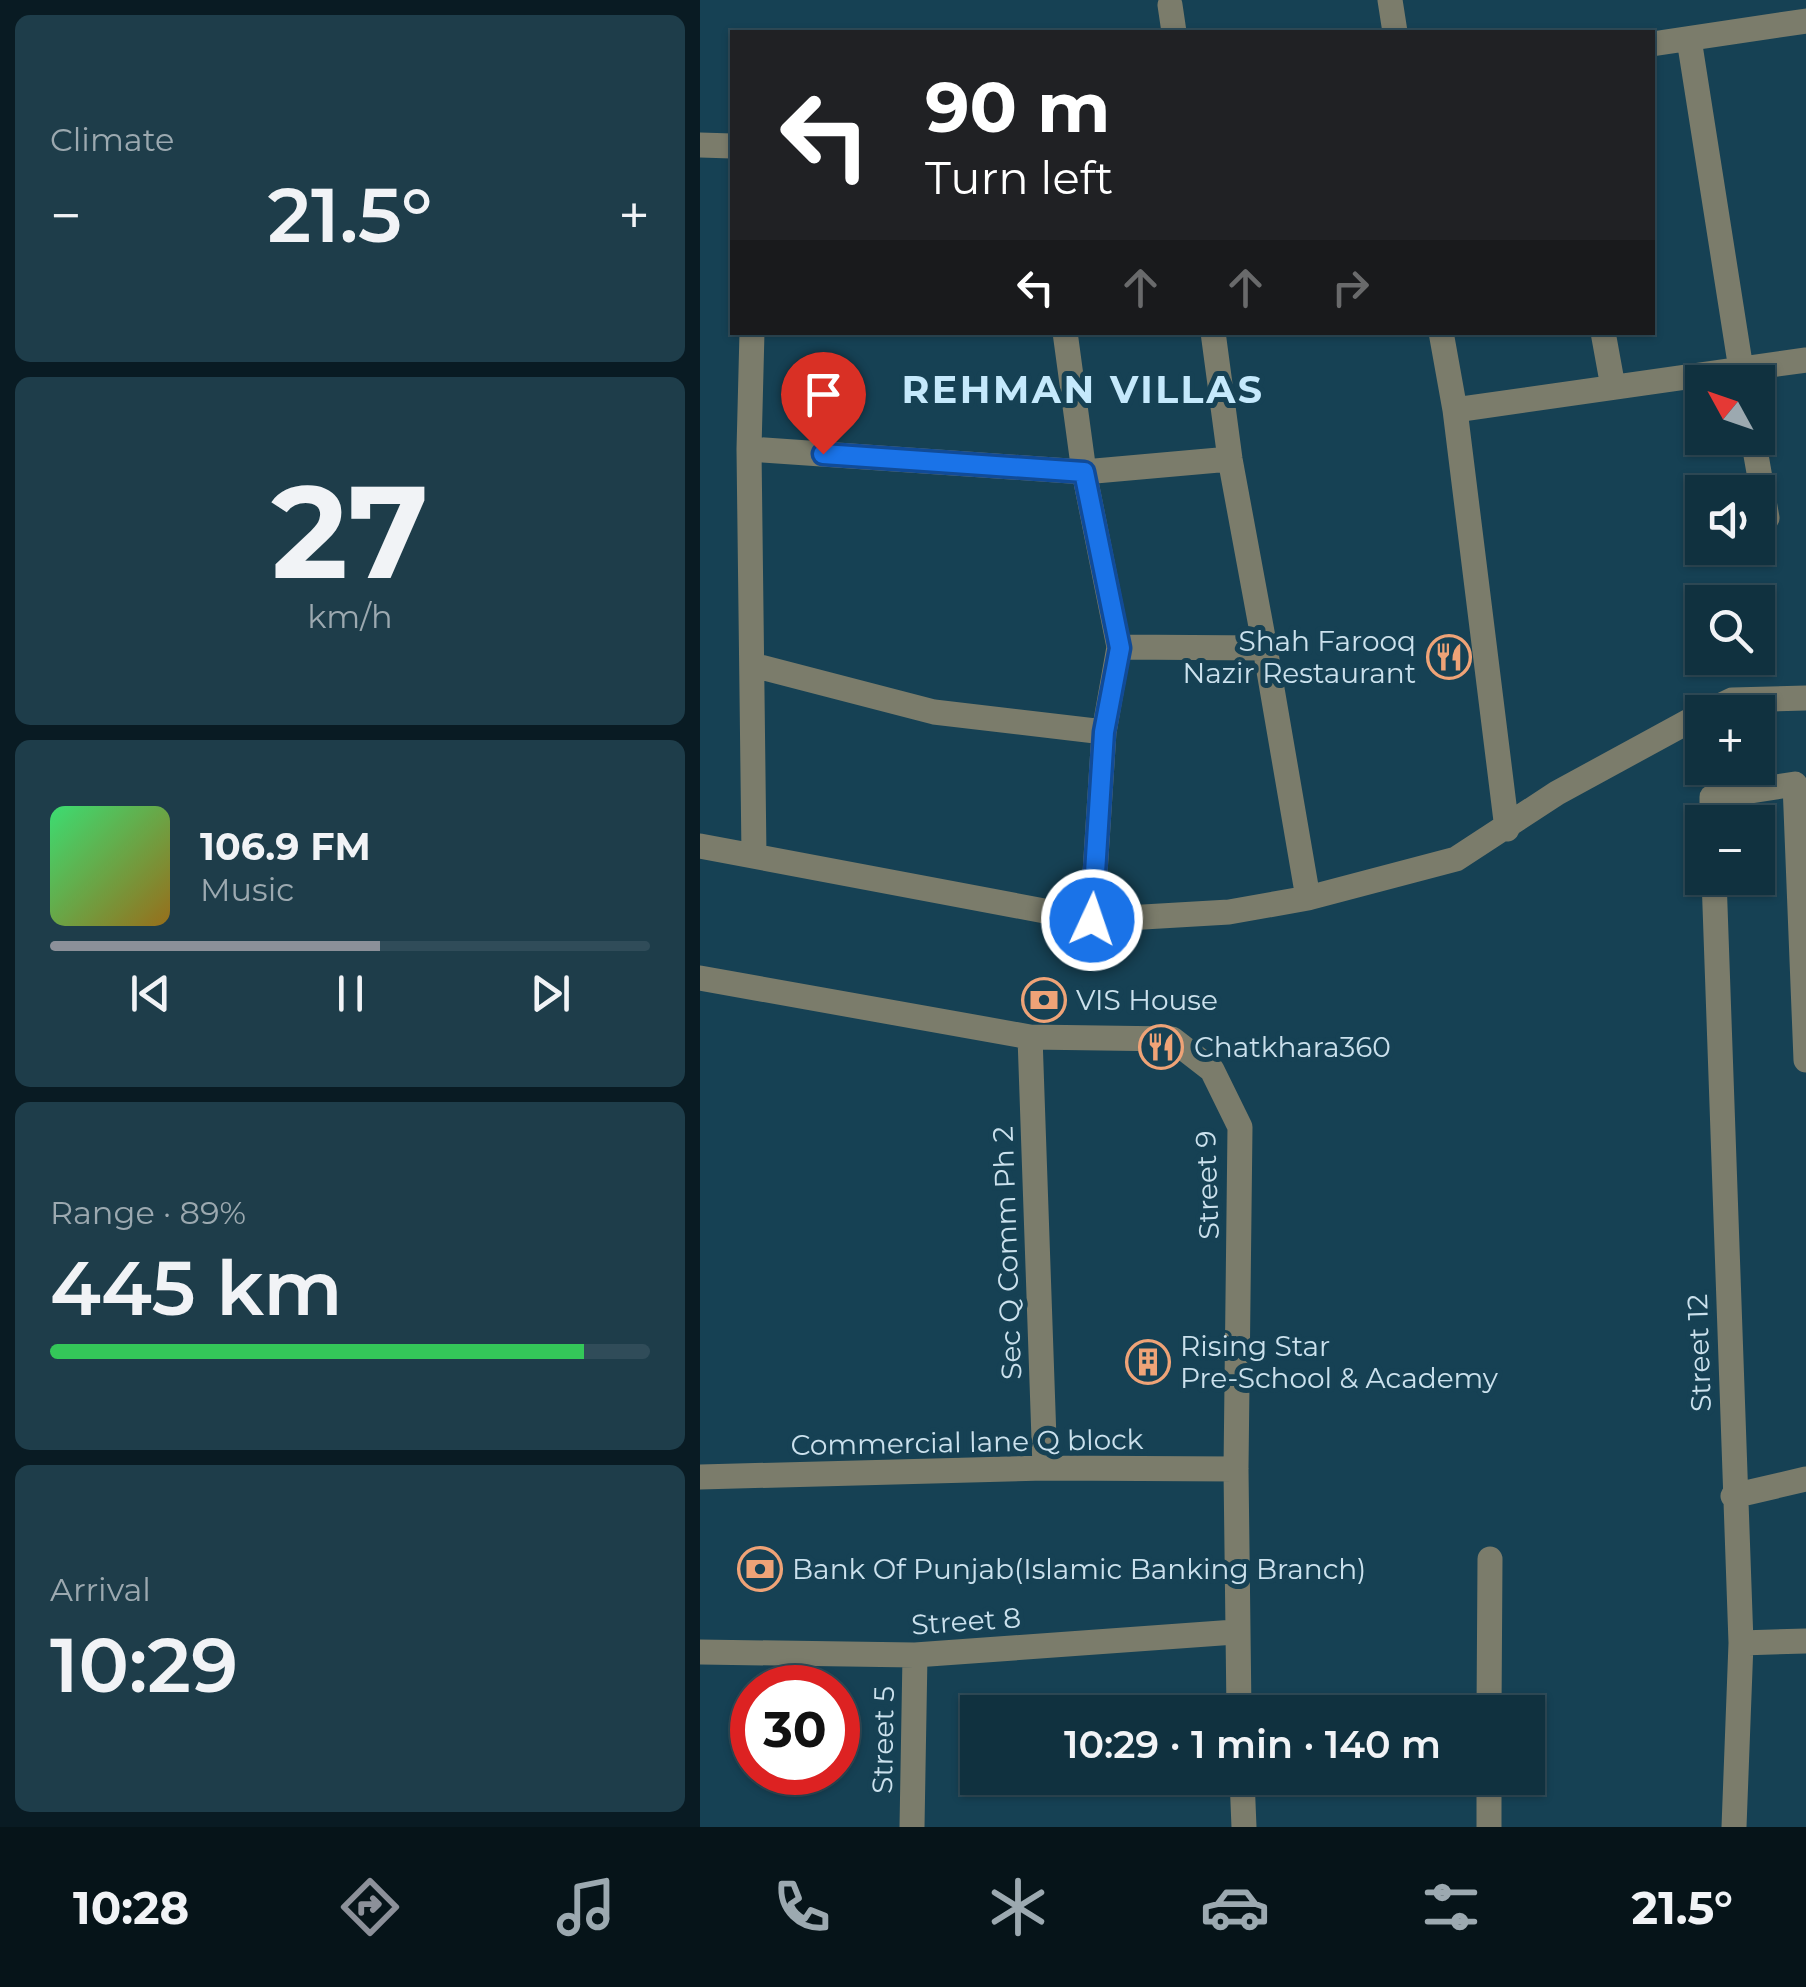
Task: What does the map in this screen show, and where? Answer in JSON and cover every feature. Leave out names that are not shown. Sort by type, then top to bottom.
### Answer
[{"type":"street","points":[[1390,0],[1395,30]]},
{"type":"street","points":[[1170,5],[1174,30]]},
{"type":"street","points":[[1655,44],[1806,21]]},
{"type":"street","points":[[1688,38],[1740,365]]},
{"type":"street","points":[[700,145],[730,146]]},
{"type":"street","points":[[752,335],[749,450],[754,856]]},
{"type":"street","points":[[1065,335],[1084,472],[1120,648],[1104,732],[1092,920]]},
{"type":"street","points":[[1213,335],[1230,459],[1308,898]]},
{"type":"street","points":[[1442,335],[1455,410],[1508,829]]},
{"type":"street","points":[[1604,335],[1614,388]]},
{"type":"street","points":[[1775,368],[1806,360]]},
{"type":"street","points":[[1455,410],[1685,381]]},
{"type":"street","points":[[749,450],[1084,472],[1230,459]]},
{"type":"street","points":[[1120,648],[1265,648]]},
{"type":"street","points":[[753,666],[934,712],[1104,732]]},
{"type":"street","points":[[1775,699],[1806,698]]},
{"type":"street","points":[[700,846],[1092,920],[1229,912],[1308,898],[1456,859],[1508,829],[1557,793],[1685,724]]},
{"type":"street","points":[[1728,805],[1795,784],[1806,1060]]},
{"type":"street","name":"Street 12","points":[[1715,895],[1741,1644],[1734,1827]]},
{"type":"street","name":"Street 9","points":[[700,978],[1030,1037],[1172,1039],[1212,1070],[1240,1128],[1236,1470],[1238,1695]]},
{"type":"street","name":"Sec Q Comm Ph 2","points":[[1030,1037],[1044,1468]]},
{"type":"street","name":"Commercial lane Q block","points":[[700,1477],[1044,1468],[1236,1470]]},
{"type":"street","points":[[1734,1496],[1806,1479]]},
{"type":"street","points":[[1489,1695],[1490,1559]]},
{"type":"street","name":"Street 8","points":[[700,1652],[915,1655],[1236,1632]]},
{"type":"street","points":[[1741,1644],[1806,1641]]},
{"type":"street","name":"Street 5","points":[[912,1827],[915,1655]]},
{"type":"street","points":[[1243,1795],[1244,1827]]},
{"type":"street","points":[[1489,1795],[1489,1827]]},
{"type":"place","name":"Shah Farooq Nazir Restaurant","points":[[1449,657]]},
{"type":"place","name":"VIS House","points":[[1044,1000]]},
{"type":"place","name":"Chatkhara360","points":[[1161,1047]]},
{"type":"place","name":"Rising Star Pre-School & Academy","points":[[1148,1362]]},
{"type":"place","name":"Bank Of Punjab(Islamic Banking Branch)","points":[[760,1569]]},
{"type":"district","name":"REHMAN VILLAS","points":[[1083,390]]},
{"type":"route","points":[[823,454],[1084,472],[1120,648],[1104,732],[1092,920]]}]
